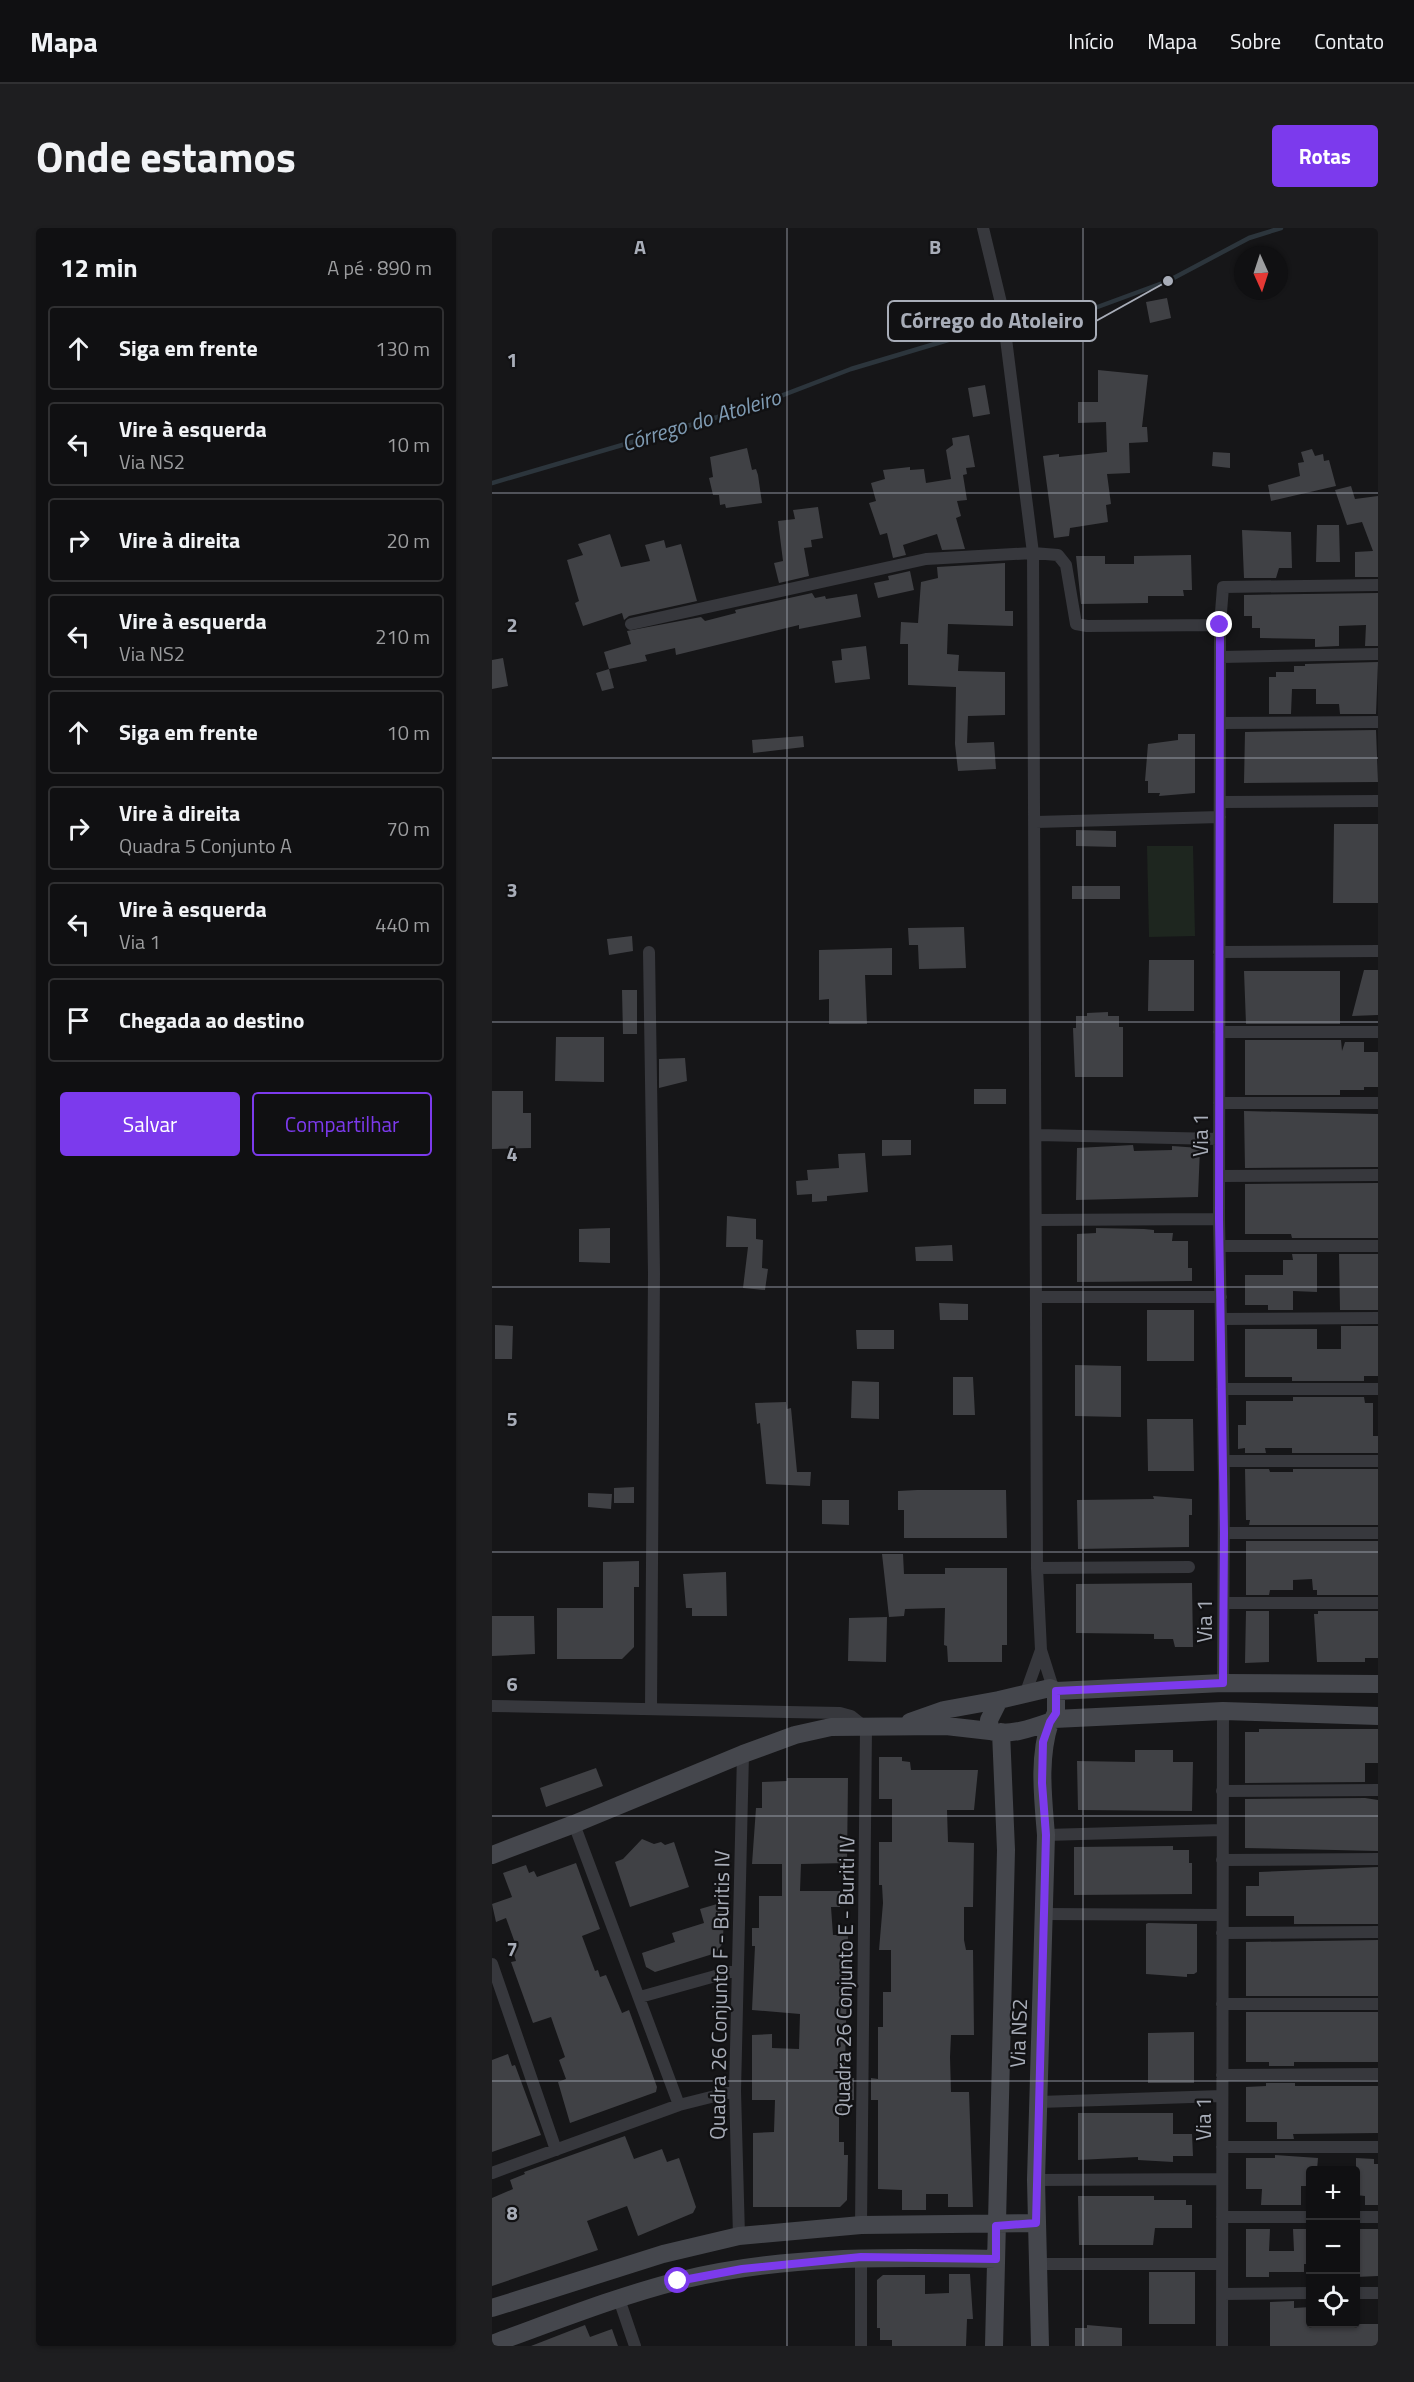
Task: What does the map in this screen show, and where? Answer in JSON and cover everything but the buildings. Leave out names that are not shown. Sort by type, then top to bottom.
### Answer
[{"type":"street","points":[[983,228],[1002,307],[1033,553],[1036,822],[1037,1568],[1041,1650],[1055,1690]]},
{"type":"street","points":[[631,624],[926,559],[1033,553],[1058,555],[1066,565],[1076,624],[1087,626],[1220,625]]},
{"type":"street","name":"Via 1","points":[[1223,1683],[1224,1461],[1219,1219],[1219,952],[1220,625],[1223,587],[1378,585]]},
{"type":"street","points":[[1221,657],[1378,654]]},
{"type":"street","points":[[1220,723],[1378,722]]},
{"type":"street","points":[[1221,802],[1378,801]]},
{"type":"street","points":[[1036,822],[1220,817]]},
{"type":"street","points":[[1219,952],[1378,951]]},
{"type":"street","points":[[649,952],[654,1273],[651,1709]]},
{"type":"street","points":[[1219,1032],[1378,1032]]},
{"type":"street","points":[[1219,1103],[1378,1103]]},
{"type":"street","points":[[1037,1135],[1219,1138]]},
{"type":"street","points":[[1220,1176],[1378,1175]]},
{"type":"street","points":[[1036,1220],[1219,1219]]},
{"type":"street","points":[[1220,1246],[1378,1246]]},
{"type":"street","points":[[1036,1297],[1221,1297]]},
{"type":"street","points":[[1221,1319],[1378,1318]]},
{"type":"street","points":[[1222,1389],[1378,1389]]},
{"type":"street","points":[[1224,1461],[1378,1461]]},
{"type":"street","points":[[1224,1533],[1378,1533]]},
{"type":"street","points":[[1037,1568],[1189,1567]]},
{"type":"street","points":[[1224,1604],[1378,1603]]},
{"type":"street","points":[[1026,1692],[1041,1650]]},
{"type":"street","points":[[894,1728],[944,1710],[999,1700],[1026,1692],[1223,1683],[1378,1684]]},
{"type":"street","name":"Via NS2","points":[[1040,2346],[1036,2180],[1046,1835],[1042,1783],[1043,1742],[1056,1713],[1055,1690]]},
{"type":"street","name":"Via NS2","points":[[994,2346],[1006,1850],[996,1731],[989,1720],[999,1700]]},
{"type":"street","points":[[492,1706],[840,1713],[851,1716],[866,1728]]},
{"type":"street","points":[[492,1855],[574,1824],[743,1754],[795,1736],[831,1727],[946,1726],[996,1731],[1052,1720],[1223,1711],[1378,1716]]},
{"type":"street","name":"Via 1","points":[[1222,2346],[1223,1711]]},
{"type":"street","name":"Quadra 26 Conjunto E - Buriti IV","points":[[861,2226],[866,1728]]},
{"type":"street","name":"Quadra 26 Conjunto F - Buritis IV","points":[[739,2236],[735,2091],[743,1754]]},
{"type":"street","points":[[1222,1791],[1378,1790]]},
{"type":"street","points":[[574,1824],[679,2105]]},
{"type":"street","points":[[1046,1835],[1222,1830]]},
{"type":"street","points":[[1222,1860],[1378,1860]]},
{"type":"street","points":[[1044,1914],[1222,1915]]},
{"type":"street","points":[[1222,1932],[1378,1932]]},
{"type":"street","points":[[492,1965],[556,2150]]},
{"type":"street","points":[[640,1997],[737,1970]]},
{"type":"street","points":[[1222,2004],[1378,2004]]},
{"type":"street","points":[[1222,2074],[1378,2074]]},
{"type":"street","points":[[492,2173],[679,2105],[735,2091]]},
{"type":"street","points":[[1038,2102],[1222,2096]]},
{"type":"street","points":[[1222,2147],[1378,2147]]},
{"type":"street","points":[[1036,2180],[1222,2179]]},
{"type":"street","points":[[1222,2217],[1306,2217]]},
{"type":"street","points":[[1360,2217],[1378,2217]]},
{"type":"street","points":[[492,2308],[663,2254],[739,2236],[861,2226],[996,2226],[1036,2223]]},
{"type":"street","points":[[861,2257],[861,2346]]},
{"type":"street","points":[[499,2344],[619,2299],[678,2281],[742,2269],[861,2257],[996,2259]]},
{"type":"street","points":[[1037,2264],[1222,2264]]},
{"type":"street","points":[[1222,2294],[1306,2293]]},
{"type":"street","points":[[1360,2293],[1378,2293]]},
{"type":"street","points":[[619,2299],[635,2346]]},
{"type":"shaded area","points":[[1147,846],[1193,846],[1195,936],[1149,937]]},
{"type":"waterway","name":"Córrego do Atoleiro","points":[[492,483],[752,407],[851,369],[1015,320],[1084,312],[1168,281],[1249,238],[1281,228]]},
{"type":"place","name":"Córrego do Atoleiro","points":[[1168,281]]},
{"type":"route","points":[[678,2281],[742,2269],[861,2257],[996,2259],[996,2226],[1036,2223],[1046,1835],[1042,1783],[1043,1742],[1056,1713],[1056,1691],[1223,1683],[1224,1533],[1219,1219],[1220,625]]}]
